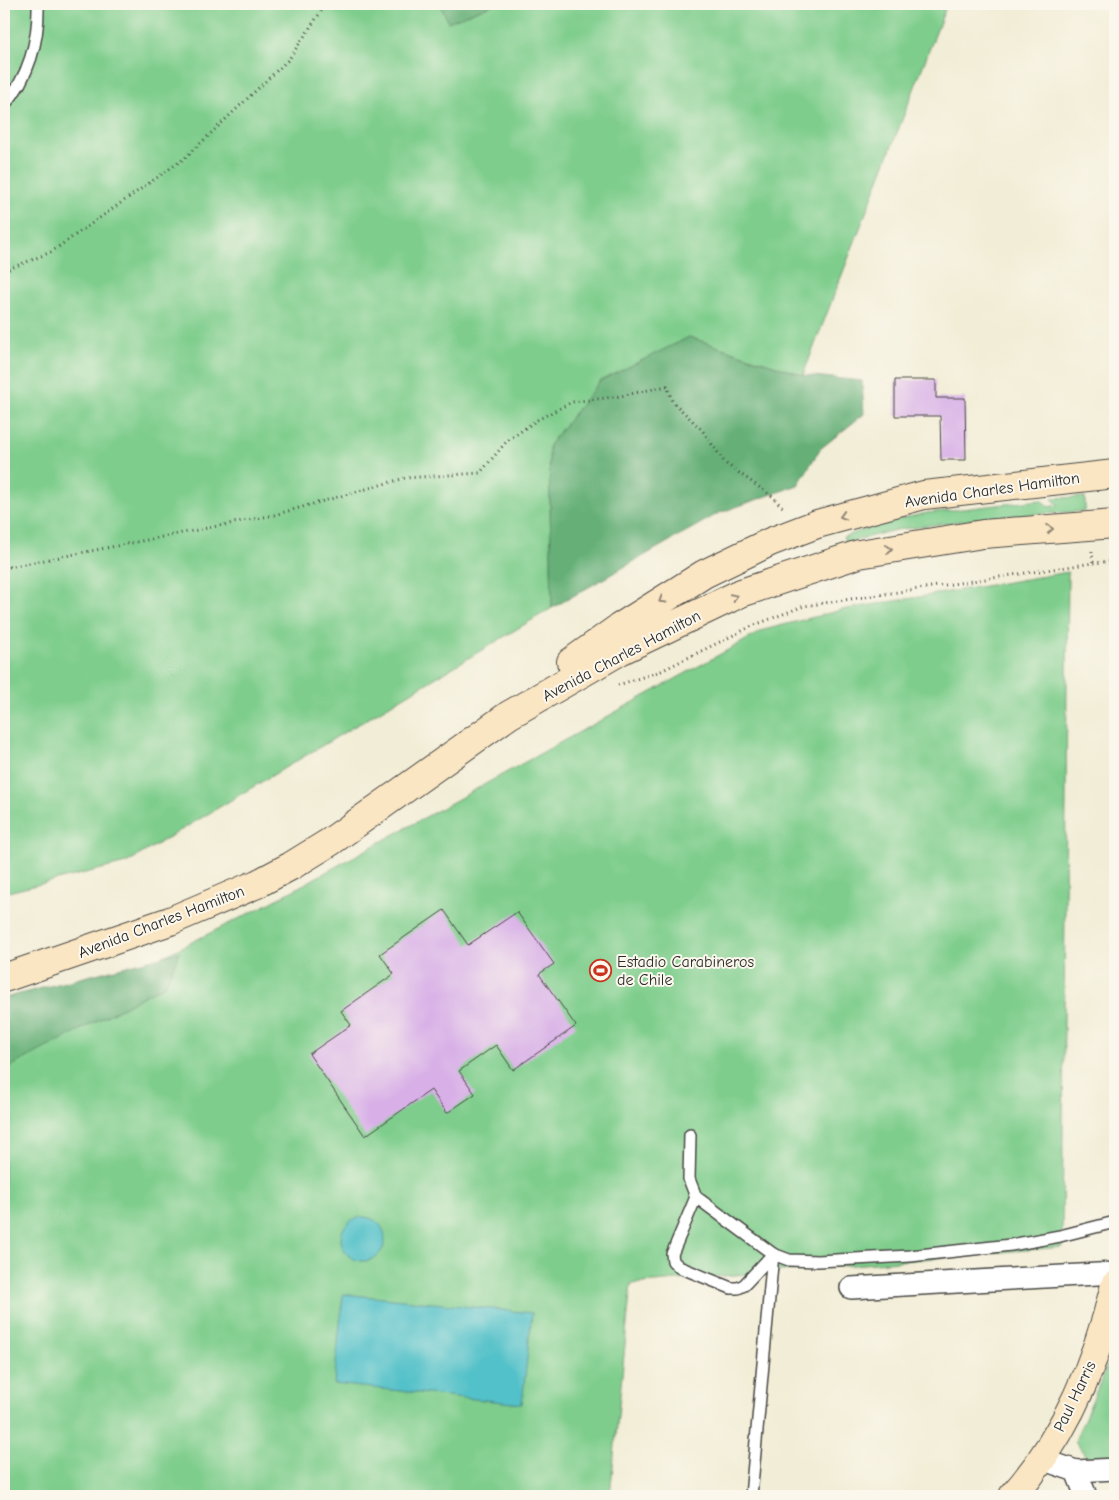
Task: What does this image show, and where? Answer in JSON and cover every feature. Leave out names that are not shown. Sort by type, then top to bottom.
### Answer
[{"type":"main road","name":"Avenida Charles Hamilton","points":[[509,715],[559,671],[620,626],[704,574],[770,542],[844,516],[924,495],[1115,474]]},
{"type":"main road","name":"Avenida Charles Hamilton","points":[[4,978],[170,921],[257,884],[330,842],[509,715],[620,651],[741,593],[858,554],[984,534],[1115,524]]},
{"type":"main road","name":"Paul Harris","points":[[1012,1496],[1040,1459],[1062,1424],[1081,1388],[1096,1351],[1115,1285]]},
{"type":"street","points":[[851,1288],[1115,1273]]},
{"type":"street","points":[[1040,1459],[1076,1471],[1115,1469]]},
{"type":"street","points":[[1076,1471],[1086,1496]]},
{"type":"lane","points":[[4,105],[19,84],[29,64],[39,20],[38,4]]},
{"type":"lane","points":[[690,1135],[689,1179],[696,1197],[773,1254],[789,1260],[818,1261],[910,1256],[1011,1245],[1060,1236],[1115,1222]]},
{"type":"lane","points":[[696,1197],[672,1254],[673,1261],[679,1267],[731,1288],[738,1288],[744,1285],[773,1254]]},
{"type":"lane","points":[[752,1496],[773,1254]]},
{"type":"path","points":[[4,271],[51,252],[185,158],[289,59],[326,4]]},
{"type":"path","points":[[4,568],[274,515],[405,478],[480,473],[507,441],[537,420],[572,402],[621,396],[667,386],[672,400],[702,430],[725,463],[774,497],[781,506]]},
{"type":"path","points":[[616,686],[661,671],[752,626],[804,606],[1083,564],[1115,561]]},
{"type":"green space","points":[[4,4],[947,4],[803,375],[689,337],[549,445],[552,608],[126,863],[4,893]]},
{"type":"green space","points":[[440,4],[494,4],[448,22]]},
{"type":"green space","points":[[689,337],[803,375],[862,381],[864,414],[820,449],[798,485],[719,513],[552,608],[549,445],[600,381]]},
{"type":"green space","points":[[1085,497],[1085,511],[993,517],[895,530],[846,543],[843,537],[886,522],[927,513],[1041,500],[1049,507],[1058,505],[1052,498]]},
{"type":"green space","name":"Estadio Carabineros de Chile","points":[[1068,572],[1062,1247],[631,1284],[610,1496],[4,1496],[4,1036],[270,903],[764,630],[841,610]]},
{"type":"green space","points":[[180,952],[165,985],[4,1070],[4,998]]},
{"type":"green space","points":[[1115,1347],[1115,1456],[1087,1458],[1075,1441]]},
{"type":"water","points":[[367,1217],[379,1223],[384,1230],[384,1248],[379,1255],[372,1260],[359,1261],[351,1258],[344,1251],[341,1235],[344,1227],[351,1220]]},
{"type":"water","points":[[343,1294],[532,1313],[522,1404],[334,1384]]},
{"type":"building","points":[[895,380],[936,380],[936,398],[965,398],[966,460],[941,460],[940,416],[895,416]]},
{"type":"building","points":[[444,910],[468,945],[517,912],[554,964],[539,974],[576,1026],[513,1070],[496,1045],[459,1071],[475,1094],[447,1113],[431,1090],[365,1136],[309,1054],[351,1025],[341,1011],[394,974],[380,954]]},
{"type":"place","name":"Estadio Carabineros de Chile","points":[[601,970]]}]
